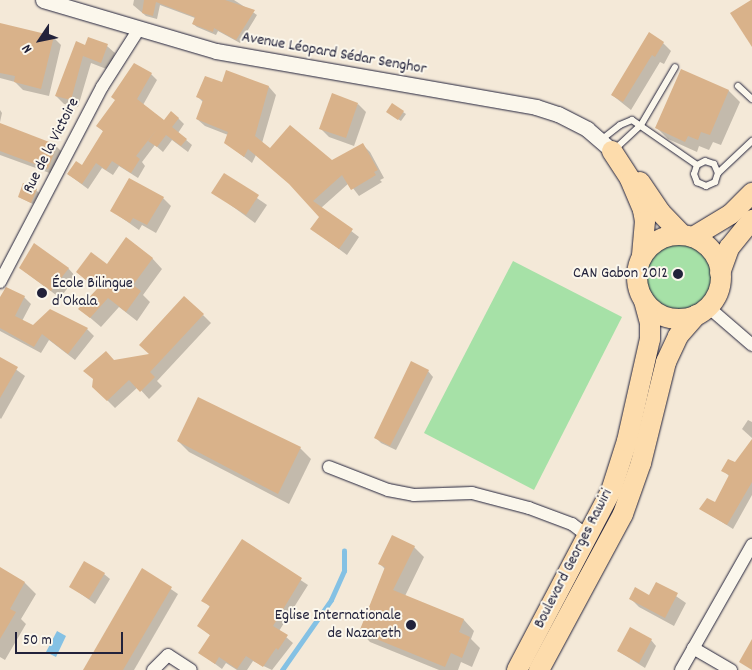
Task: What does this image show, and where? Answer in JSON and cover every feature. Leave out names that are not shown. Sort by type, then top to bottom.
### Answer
[{"type":"main road","points":[[606,146],[628,165],[660,212],[688,236],[712,251],[720,273]]},
{"type":"main road","points":[[606,146],[630,179],[643,210],[645,221],[642,255],[636,278],[644,300],[667,317],[682,319],[702,311],[720,286],[720,273],[729,248],[752,220]]},
{"type":"main road","points":[[642,255],[659,239],[688,236],[731,214],[752,194]]},
{"type":"main road","name":"Boulevard Georges Rawiri","points":[[517,670],[589,538],[616,476],[650,339],[650,323],[644,300]]},
{"type":"main road","name":"Boulevard Georges Rawiri","points":[[539,670],[623,514],[641,463],[666,362],[678,336],[702,311]]},
{"type":"street","name":"Avenue Léopard Sédar Senghor","points":[[43,0],[139,29],[240,55],[536,107],[573,121],[606,146]]},
{"type":"street","name":"Rue de la Victoire","points":[[0,282],[102,87],[139,29]]},
{"type":"street","points":[[702,311],[752,345]]},
{"type":"street","points":[[329,467],[388,490],[414,495],[472,493],[529,508],[572,524],[589,538]]},
{"type":"street","points":[[681,670],[752,545]]},
{"type":"street","points":[[693,648],[731,670]]},
{"type":"street","points":[[153,670],[168,655],[191,670]]},
{"type":"lane","points":[[606,146],[641,125],[675,67]]},
{"type":"lane","points":[[738,86],[752,99]]},
{"type":"lane","points":[[606,146],[628,121],[641,125],[697,165]]},
{"type":"lane","points":[[718,173],[714,164],[705,161],[697,165],[694,174],[698,182],[706,186],[715,182],[718,173],[752,141]]},
{"type":"green space","points":[[680,242],[693,245],[704,252],[711,263],[714,276],[711,289],[704,300],[693,307],[680,310],[667,307],[656,300],[649,289],[646,276],[649,263],[656,252],[667,245]]},
{"type":"green space","points":[[513,261],[622,317],[534,490],[424,433]]},
{"type":"water","points":[[57,631],[66,636],[56,657],[46,652]]},
{"type":"building","points":[[144,0],[225,0],[255,10],[236,40],[214,28],[213,32],[192,24],[195,17],[156,2],[153,16],[142,13]]},
{"type":"building","points":[[752,0],[752,47],[730,13]]},
{"type":"building","points":[[0,23],[54,36],[41,89],[14,82],[15,76],[0,73]]},
{"type":"building","points":[[649,32],[664,42],[655,57],[652,55],[623,102],[611,95]]},
{"type":"building","points":[[88,37],[108,44],[101,63],[83,56],[71,100],[55,96],[76,41],[85,45]]},
{"type":"building","points":[[134,63],[152,73],[137,99],[164,120],[171,111],[179,118],[172,127],[187,139],[181,146],[166,135],[157,147],[148,141],[157,129],[136,156],[140,159],[131,173],[112,161],[106,170],[96,163],[82,184],[67,174],[76,161],[82,165],[103,131],[96,126],[115,100],[111,97]]},
{"type":"building","points":[[681,69],[729,90],[710,135],[701,132],[698,140],[688,136],[685,142],[655,128]]},
{"type":"building","points":[[226,70],[269,86],[255,136],[270,148],[290,125],[332,160],[363,143],[378,170],[374,172],[376,175],[351,190],[342,175],[313,201],[353,229],[339,249],[310,229],[319,217],[289,184],[248,149],[244,157],[224,143],[228,132],[196,119],[203,100],[196,97],[205,76],[222,82]]},
{"type":"building","points":[[332,93],[358,103],[346,138],[319,129]]},
{"type":"building","points":[[392,103],[404,111],[398,120],[386,112]]},
{"type":"building","points":[[0,123],[57,145],[48,169],[0,151]]},
{"type":"building","points":[[224,173],[259,195],[246,215],[211,193]]},
{"type":"building","points":[[129,178],[164,197],[147,225],[133,218],[130,223],[110,211]]},
{"type":"building","points":[[23,183],[37,189],[31,203],[18,197]]},
{"type":"building","points":[[126,237],[153,258],[133,285],[141,291],[126,312],[108,298],[90,318],[78,309],[97,289],[76,272],[91,252],[107,264]]},
{"type":"building","points":[[34,243],[69,268],[51,291],[19,268]]},
{"type":"building","points":[[6,287],[25,296],[15,316],[33,325],[50,309],[88,328],[68,354],[42,334],[34,347],[0,328],[0,297]]},
{"type":"building","points":[[184,296],[204,314],[150,372],[155,377],[140,392],[129,380],[107,401],[92,387],[93,379],[83,371],[106,351],[114,360],[149,354],[139,345]]},
{"type":"building","points":[[0,357],[18,367],[0,398]]},
{"type":"building","points":[[411,361],[429,370],[390,446],[374,438]]},
{"type":"building","points":[[198,397],[301,447],[278,494],[177,441]]},
{"type":"building","points":[[752,439],[752,482],[727,525],[699,509],[707,498],[715,502],[729,475],[721,471],[728,459],[735,462]]},
{"type":"building","name":"Eglise Internationale de Nazareth","points":[[392,535],[415,546],[393,590],[464,619],[459,632],[470,637],[462,658],[451,653],[445,667],[359,632],[385,567],[378,564]]},
{"type":"building","points":[[242,539],[302,578],[273,626],[288,635],[278,650],[276,648],[263,667],[246,656],[237,669],[219,657],[215,664],[198,653],[210,635],[197,626],[210,606],[201,601]]},
{"type":"building","points":[[84,561],[105,573],[89,599],[69,587]]},
{"type":"building","points":[[0,567],[25,582],[10,609],[16,612],[0,639]]},
{"type":"building","points":[[142,568],[172,587],[123,670],[83,670]]},
{"type":"building","points":[[656,582],[678,593],[665,618],[629,599],[635,587],[649,595]]},
{"type":"building","points":[[630,627],[652,639],[639,663],[617,651]]},
{"type":"building","points":[[752,639],[752,670],[739,662]]},
{"type":"waterway","points":[[282,670],[331,600],[344,571],[344,551]]},
{"type":"place","name":"CAN Gabon 2012","points":[[678,274]]},
{"type":"place","name":"École Bilingue d’Okala","points":[[42,293]]},
{"type":"place","name":"Eglise Internationale de Nazareth","points":[[411,625]]}]
